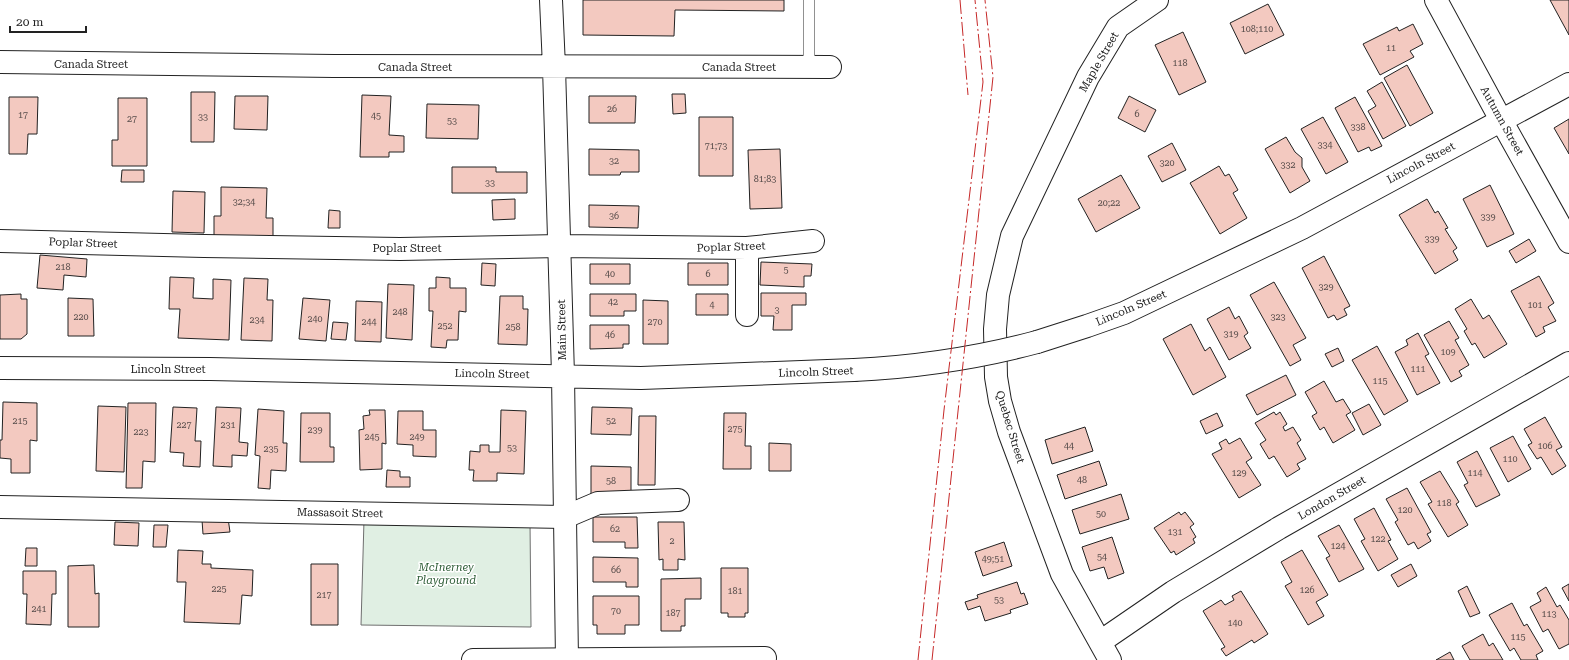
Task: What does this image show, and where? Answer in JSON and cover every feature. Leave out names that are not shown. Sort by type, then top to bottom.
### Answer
[{"type":"street","name":"Main Street","points":[[550,0],[554,67],[560,246],[567,660]]},
{"type":"street","name":"Maple Street","points":[[1069,118],[1088,77],[1118,27],[1156,0]]},
{"type":"street","name":"Autumn Street","points":[[1436,0],[1569,242]]},
{"type":"street","name":"Canada Street","points":[[0,62],[334,66],[819,67]]},
{"type":"street","name":"Lincoln Street","points":[[0,368],[210,369],[563,375],[642,378],[854,370],[895,368],[930,364],[1037,342],[1124,313],[1302,228],[1569,84]]},
{"type":"street","name":"Quebec Street","points":[[1069,118],[1012,236],[998,296],[994,356],[998,389],[1009,432],[1062,574],[1105,651]]},
{"type":"street","name":"Poplar Street","points":[[0,241],[400,249],[560,246],[747,248],[813,241]]},
{"type":"street","points":[[747,248],[747,315]]},
{"type":"street","name":"London Street","points":[[1105,651],[1173,592],[1279,528],[1569,363]]},
{"type":"street","name":"Massasoit Street","points":[[0,507],[565,517],[598,503],[678,500]]},
{"type":"street","points":[[473,660],[765,658]]},
{"type":"lane","points":[[809,0],[819,67]]},
{"type":"green space","name":"McInerney Playground","points":[[364,520],[530,522],[531,627],[361,625]]},
{"type":"building","points":[[583,0],[784,0],[784,11],[675,10],[674,36],[583,35]]},
{"type":"building","points":[[1550,0],[1569,0],[1569,35]]},
{"type":"building","points":[[1268,4],[1284,35],[1245,54],[1230,23]]},
{"type":"building","points":[[1413,24],[1423,44],[1410,51],[1414,57],[1380,75],[1363,44],[1397,27],[1399,31]]},
{"type":"building","points":[[1183,32],[1206,82],[1179,95],[1155,45]]},
{"type":"building","points":[[1407,65],[1433,113],[1410,126],[1384,78]]},
{"type":"building","points":[[1382,82],[1406,126],[1383,139],[1368,111],[1376,106],[1367,91]]},
{"type":"building","points":[[191,92],[215,92],[214,142],[191,142]]},
{"type":"building","points":[[672,94],[685,94],[686,113],[673,114]]},
{"type":"building","points":[[362,95],[391,96],[389,135],[404,136],[404,152],[389,152],[389,157],[360,157]]},
{"type":"building","points":[[235,96],[268,96],[267,130],[234,129]]},
{"type":"building","points":[[589,96],[636,96],[635,123],[589,123]]},
{"type":"building","points":[[1129,96],[1156,110],[1145,132],[1118,118]]},
{"type":"building","points":[[9,97],[38,97],[37,134],[28,134],[27,154],[9,154]]},
{"type":"building","points":[[1355,97],[1382,146],[1371,151],[1369,147],[1358,152],[1335,108]]},
{"type":"building","points":[[118,98],[147,98],[147,166],[112,166],[112,140],[118,140]]},
{"type":"building","points":[[427,104],[479,105],[478,139],[426,138]]},
{"type":"building","points":[[699,117],[733,117],[733,176],[699,176]]},
{"type":"building","points":[[1323,117],[1348,162],[1326,174],[1301,129]]},
{"type":"building","points":[[1569,119],[1569,154],[1554,128]]},
{"type":"building","points":[[1286,137],[1295,152],[1302,158],[1302,167],[1310,181],[1290,193],[1265,149]]},
{"type":"building","points":[[1172,143],[1186,170],[1162,182],[1148,156]]},
{"type":"building","points":[[589,149],[639,150],[639,172],[621,172],[620,175],[589,175]]},
{"type":"building","points":[[780,149],[782,208],[750,209],[748,150]]},
{"type":"building","points":[[1219,166],[1225,176],[1229,174],[1238,190],[1233,193],[1247,218],[1220,234],[1190,183]]},
{"type":"building","points":[[452,167],[496,167],[496,172],[527,172],[527,193],[452,193]]},
{"type":"building","points":[[122,170],[144,170],[144,182],[121,182]]},
{"type":"building","points":[[1121,175],[1140,208],[1096,232],[1078,199]]},
{"type":"building","points":[[1490,185],[1514,234],[1487,247],[1463,199]]},
{"type":"building","points":[[221,187],[267,188],[266,218],[273,218],[273,237],[214,236],[214,216],[221,216]]},
{"type":"building","points":[[173,191],[205,192],[204,233],[172,232]]},
{"type":"building","points":[[515,199],[515,219],[493,220],[492,200]]},
{"type":"building","points":[[1427,199],[1435,213],[1438,211],[1448,228],[1445,229],[1457,248],[1453,251],[1458,260],[1435,274],[1399,215]]},
{"type":"building","points":[[589,205],[639,206],[638,228],[589,227]]},
{"type":"building","points":[[329,210],[340,211],[340,228],[328,228]]},
{"type":"building","points":[[1529,239],[1536,251],[1516,263],[1509,251]]},
{"type":"building","points":[[40,255],[87,259],[86,277],[64,275],[63,290],[37,288]]},
{"type":"building","points":[[1324,256],[1350,306],[1344,309],[1347,315],[1337,320],[1334,315],[1328,318],[1302,268]]},
{"type":"building","points":[[761,262],[812,264],[811,276],[804,276],[804,287],[760,285]]},
{"type":"building","points":[[482,263],[496,264],[495,286],[481,285]]},
{"type":"building","points":[[688,263],[728,263],[728,285],[688,285]]},
{"type":"building","points":[[590,264],[630,264],[630,284],[590,284]]},
{"type":"building","points":[[1539,276],[1554,303],[1548,307],[1556,321],[1543,327],[1545,332],[1536,337],[1511,291]]},
{"type":"building","points":[[170,277],[194,278],[193,298],[213,299],[213,279],[231,280],[229,340],[178,338],[180,309],[169,309]]},
{"type":"building","points":[[436,277],[450,278],[450,288],[466,288],[466,312],[459,311],[458,340],[447,340],[446,348],[431,347],[433,311],[429,311],[429,288],[436,288]]},
{"type":"building","points":[[244,278],[268,279],[267,300],[273,300],[272,341],[241,340]]},
{"type":"building","points":[[1274,282],[1306,338],[1293,345],[1301,360],[1290,366],[1250,295]]},
{"type":"building","points":[[388,284],[414,285],[412,340],[386,338]]},
{"type":"building","points":[[761,293],[806,293],[806,305],[792,305],[792,330],[773,330],[774,316],[761,316]]},
{"type":"building","points":[[21,294],[21,299],[27,299],[27,334],[21,339],[0,339],[0,295]]},
{"type":"building","points":[[590,294],[636,294],[636,311],[624,311],[624,316],[590,316]]},
{"type":"building","points":[[696,294],[728,294],[728,315],[696,315]]},
{"type":"building","points":[[500,296],[523,296],[523,309],[528,309],[527,345],[498,344]]},
{"type":"building","points":[[68,298],[93,299],[94,336],[68,336]]},
{"type":"building","points":[[303,298],[330,300],[326,341],[299,339]]},
{"type":"building","points":[[1471,299],[1483,319],[1489,315],[1507,344],[1484,358],[1475,343],[1472,345],[1464,331],[1467,329],[1455,309]]},
{"type":"building","points":[[643,300],[668,301],[668,344],[643,344]]},
{"type":"building","points":[[356,301],[382,302],[381,342],[355,341]]},
{"type":"building","points":[[1229,307],[1235,319],[1239,316],[1248,333],[1244,336],[1251,348],[1229,360],[1207,319]]},
{"type":"building","points":[[1449,321],[1459,338],[1455,340],[1469,365],[1459,371],[1462,376],[1451,382],[1424,335]]},
{"type":"building","points":[[333,322],[348,323],[346,340],[331,339]]},
{"type":"building","points":[[1191,324],[1205,351],[1210,347],[1226,377],[1193,395],[1163,339]]},
{"type":"building","points":[[590,325],[629,325],[629,344],[623,344],[623,348],[590,349]]},
{"type":"building","points":[[1418,333],[1429,354],[1425,356],[1440,383],[1417,395],[1395,352],[1408,345],[1406,340]]},
{"type":"building","points":[[1377,346],[1408,401],[1384,415],[1352,360]]},
{"type":"building","points":[[1338,348],[1344,361],[1332,367],[1325,354]]},
{"type":"building","points":[[1286,375],[1296,395],[1257,415],[1246,395]]},
{"type":"building","points":[[1324,381],[1336,402],[1343,399],[1351,412],[1346,415],[1355,430],[1333,443],[1324,427],[1320,430],[1312,416],[1317,413],[1305,392]]},
{"type":"building","points":[[3,402],[37,403],[37,441],[30,440],[30,473],[11,473],[11,459],[0,458]]},
{"type":"building","points":[[128,403],[156,403],[155,462],[143,461],[142,488],[126,488]]},
{"type":"building","points":[[1369,404],[1381,425],[1363,435],[1352,413]]},
{"type":"building","points":[[98,406],[126,407],[124,472],[96,471]]},
{"type":"building","points":[[173,407],[197,408],[195,441],[201,441],[200,467],[183,466],[184,453],[170,452]]},
{"type":"building","points":[[216,407],[241,408],[239,442],[248,443],[247,456],[232,455],[232,467],[213,466]]},
{"type":"building","points":[[592,407],[632,408],[631,435],[591,434]]},
{"type":"building","points":[[258,409],[284,411],[283,443],[287,443],[286,471],[271,470],[270,489],[258,488],[260,456],[255,455]]},
{"type":"building","points":[[369,410],[385,410],[386,444],[382,443],[382,469],[360,470],[359,430],[364,429],[363,416],[370,415]]},
{"type":"building","points":[[501,410],[526,411],[524,474],[497,473],[497,481],[473,481],[474,470],[469,470],[470,451],[480,452],[480,445],[489,445],[489,452],[500,452]]},
{"type":"building","points":[[398,411],[423,411],[423,430],[436,430],[436,457],[413,456],[413,445],[397,444]]},
{"type":"building","points":[[1274,412],[1276,415],[1280,412],[1287,424],[1283,427],[1285,431],[1293,427],[1301,440],[1297,443],[1306,459],[1297,464],[1300,469],[1287,477],[1274,456],[1269,459],[1260,444],[1266,440],[1255,423]]},
{"type":"building","points":[[301,413],[330,413],[330,447],[334,447],[334,462],[300,462]]},
{"type":"building","points":[[724,413],[746,413],[745,446],[751,446],[751,469],[723,469]]},
{"type":"building","points":[[1217,413],[1223,426],[1206,434],[1200,421]]},
{"type":"building","points":[[639,416],[656,416],[655,485],[638,485]]},
{"type":"building","points":[[1545,417],[1562,447],[1556,450],[1566,466],[1552,475],[1541,457],[1537,459],[1528,445],[1532,443],[1524,429]]},
{"type":"building","points":[[1085,427],[1093,451],[1052,464],[1045,440]]},
{"type":"building","points":[[1513,436],[1531,469],[1508,482],[1490,448]]},
{"type":"building","points":[[1240,438],[1252,458],[1246,462],[1261,485],[1239,498],[1212,454],[1222,449],[1219,443],[1226,439],[1229,444]]},
{"type":"building","points":[[769,443],[791,444],[791,471],[769,471]]},
{"type":"building","points":[[1477,451],[1500,495],[1476,507],[1464,485],[1468,483],[1457,462]]},
{"type":"building","points":[[1099,461],[1107,485],[1065,499],[1057,475]]},
{"type":"building","points":[[591,466],[631,467],[631,495],[591,495]]},
{"type":"building","points":[[387,470],[400,471],[400,477],[410,477],[410,487],[386,487]]},
{"type":"building","points":[[1440,471],[1459,502],[1456,504],[1468,525],[1448,537],[1428,504],[1432,502],[1420,482]]},
{"type":"building","points":[[1407,488],[1431,532],[1427,534],[1431,541],[1418,549],[1414,542],[1408,545],[1395,522],[1398,520],[1386,499]]},
{"type":"building","points":[[1121,494],[1129,519],[1080,534],[1072,510]]},
{"type":"building","points":[[1374,508],[1391,540],[1388,541],[1398,559],[1378,571],[1361,541],[1365,539],[1354,519]]},
{"type":"building","points":[[1179,512],[1181,515],[1185,512],[1194,524],[1190,527],[1196,537],[1193,539],[1195,543],[1176,555],[1174,551],[1171,553],[1154,528]]},
{"type":"building","points":[[593,517],[637,517],[638,548],[625,548],[625,542],[593,542]]},
{"type":"building","points":[[228,518],[230,532],[203,534],[202,520]]},
{"type":"building","points":[[115,522],[139,523],[138,546],[114,545]]},
{"type":"building","points":[[658,522],[684,522],[685,560],[678,559],[678,570],[663,570],[663,559],[659,560]]},
{"type":"building","points":[[154,525],[168,525],[166,547],[153,547]]},
{"type":"building","points":[[1339,525],[1364,569],[1339,582],[1326,558],[1330,556],[1318,536]]},
{"type":"building","points":[[1112,537],[1124,573],[1108,579],[1104,567],[1090,571],[1082,547]]},
{"type":"building","points":[[1004,542],[1012,566],[983,576],[975,552]]},
{"type":"building","points":[[26,548],[37,548],[37,566],[25,566]]},
{"type":"building","points":[[178,550],[203,551],[202,564],[211,564],[211,568],[253,570],[252,596],[242,595],[240,624],[184,622],[186,582],[177,582]]},
{"type":"building","points":[[1302,550],[1328,595],[1316,602],[1324,616],[1308,625],[1285,586],[1292,582],[1281,562]]},
{"type":"building","points":[[593,557],[638,558],[638,587],[626,587],[626,582],[593,582]]},
{"type":"building","points":[[311,564],[338,564],[338,625],[311,625]]},
{"type":"building","points":[[1411,564],[1417,576],[1398,587],[1391,575]]},
{"type":"building","points":[[94,565],[95,594],[99,593],[99,627],[68,627],[68,566]]},
{"type":"building","points":[[721,568],[748,568],[748,613],[745,613],[745,617],[728,617],[728,613],[721,613]]},
{"type":"building","points":[[23,571],[56,571],[56,594],[52,594],[51,625],[26,624],[27,594],[23,594]]},
{"type":"building","points":[[701,578],[701,599],[685,599],[685,626],[681,626],[681,631],[661,631],[661,579]]},
{"type":"building","points":[[1017,582],[1021,594],[1024,593],[1028,604],[1010,610],[1011,613],[985,621],[980,606],[968,610],[965,602],[978,598],[977,595]]},
{"type":"building","points":[[1569,584],[1569,601],[1562,588]]},
{"type":"building","points":[[1467,586],[1480,613],[1470,617],[1458,591]]},
{"type":"building","points":[[1546,587],[1557,607],[1560,605],[1569,620],[1569,644],[1559,649],[1548,629],[1543,632],[1530,607],[1541,601],[1537,593]]},
{"type":"building","points":[[1241,591],[1268,634],[1254,643],[1252,640],[1226,656],[1221,649],[1225,647],[1203,611],[1221,600],[1225,605],[1234,600],[1232,596]]},
{"type":"building","points":[[593,596],[639,596],[639,625],[625,625],[625,634],[597,634],[597,625],[593,625]]},
{"type":"building","points":[[1512,603],[1524,626],[1527,624],[1543,651],[1536,655],[1538,660],[1521,660],[1514,648],[1510,651],[1489,615]]},
{"type":"building","points":[[1483,634],[1489,646],[1493,643],[1503,660],[1470,660],[1462,646]]},
{"type":"building","points":[[1450,652],[1454,660],[1436,660]]},
{"type":"power","points":[[960,0],[968,95]]},
{"type":"power","points":[[918,660],[944,410],[983,82],[975,0]]},
{"type":"power","points":[[932,660],[993,77],[985,0]]}]
